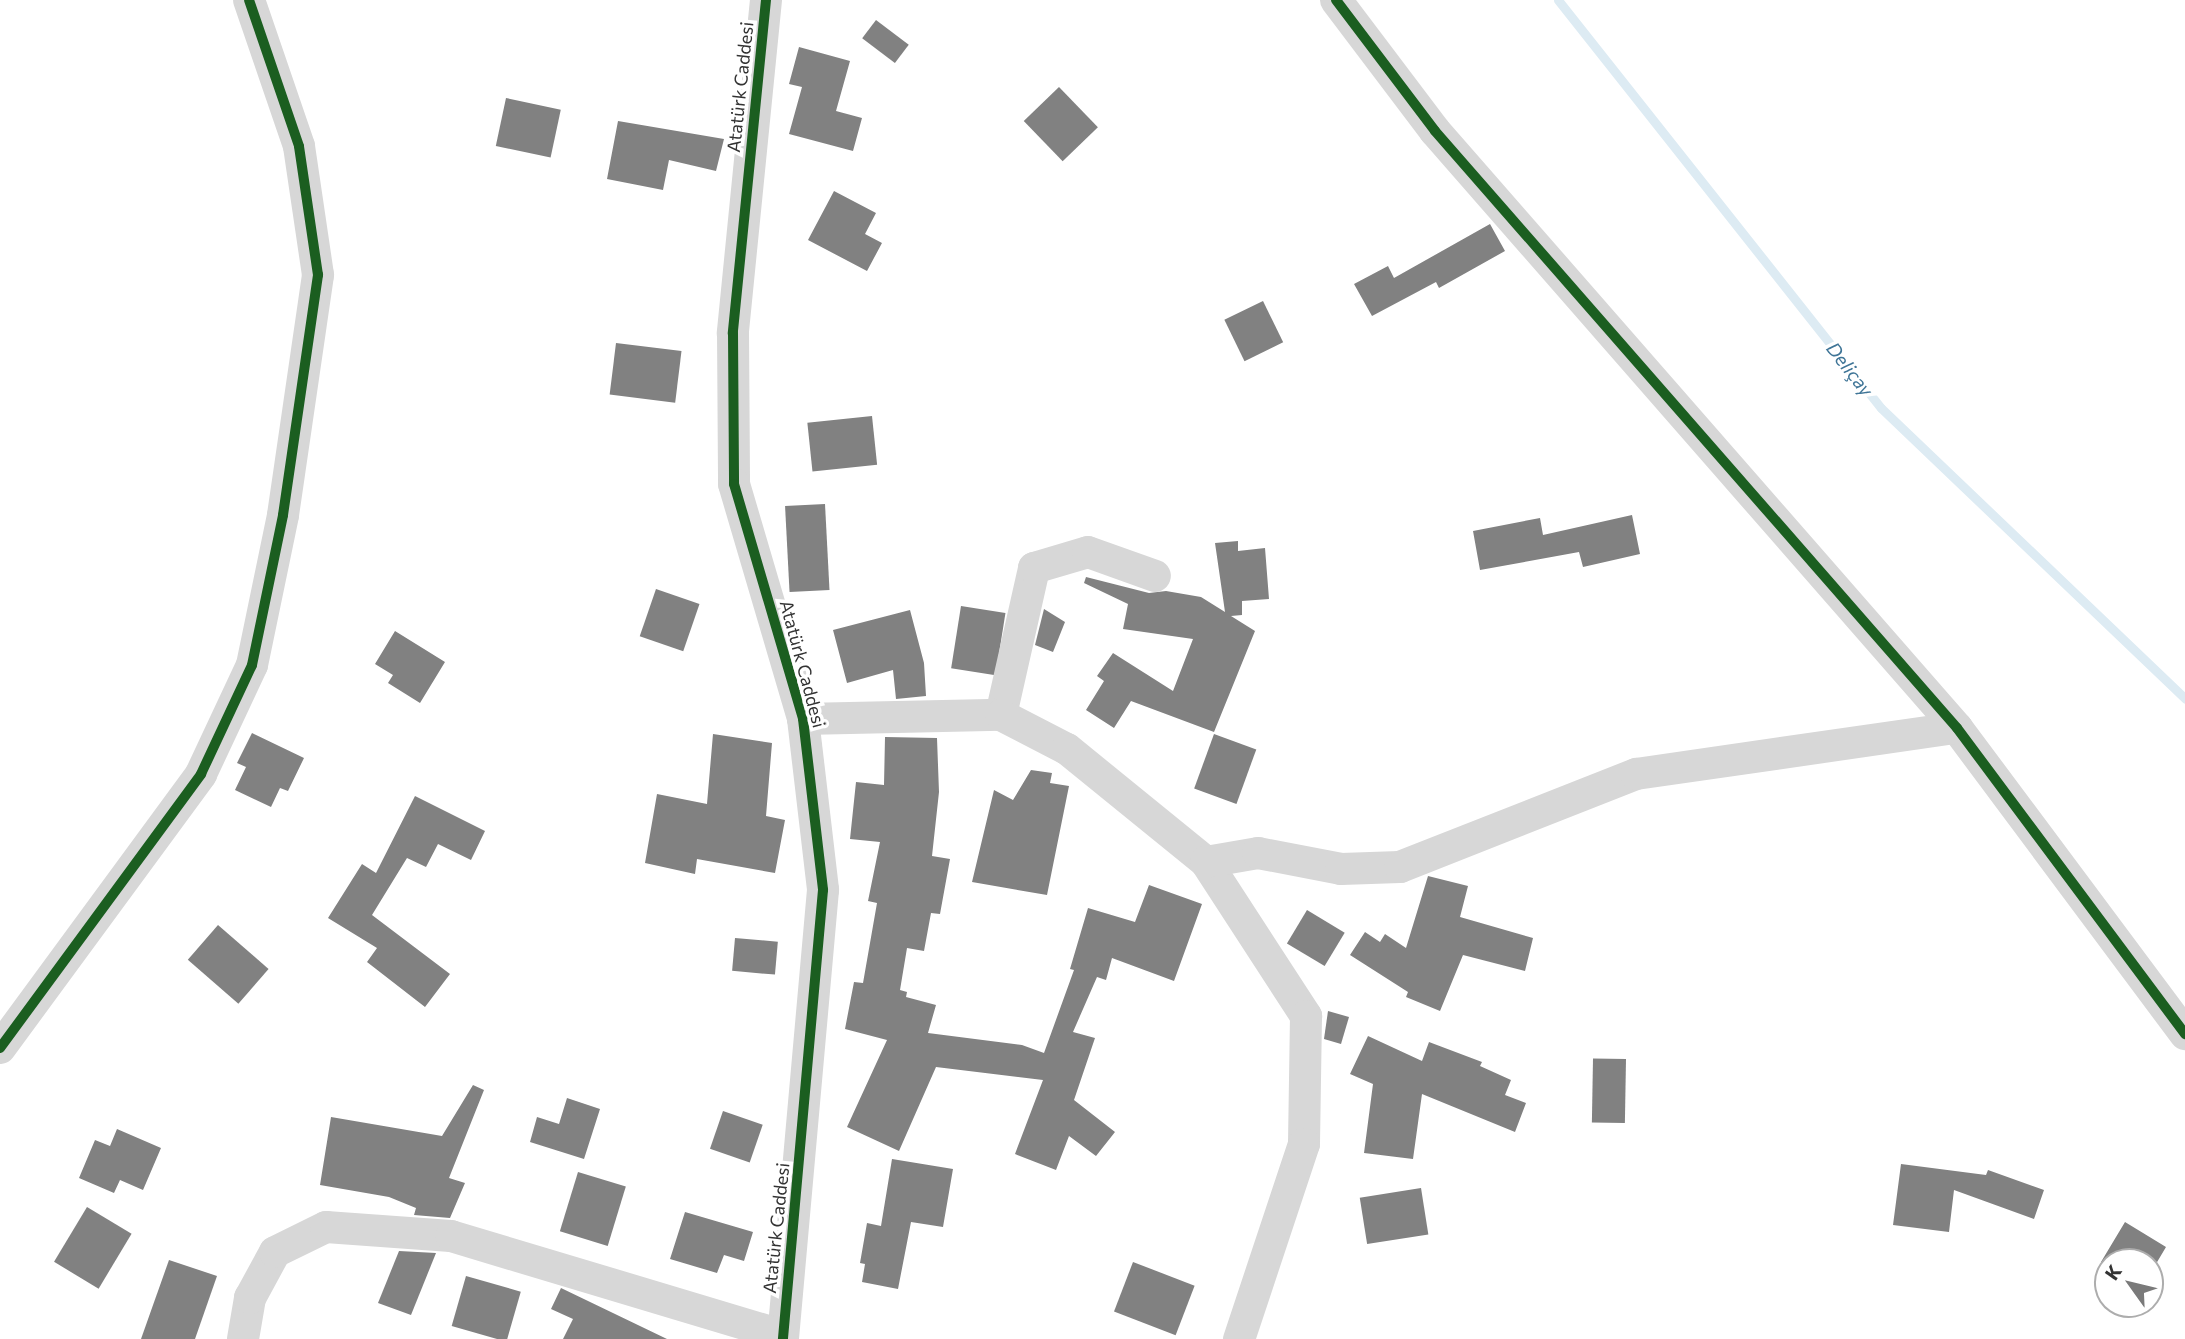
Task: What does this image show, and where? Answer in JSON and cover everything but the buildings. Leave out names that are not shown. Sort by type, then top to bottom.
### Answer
[{"type":"street","points":[[0,1048],[201,774],[252,664],[283,514],[318,275],[299,146],[249,0]]},
{"type":"street","name":"Atatürk Caddesi","points":[[766,0],[733,333],[734,484],[803,719],[823,890],[796,1216],[782,1337]]},
{"type":"street","points":[[1336,0],[1435,131],[1956,728],[2185,1034]]},
{"type":"street","points":[[1001,715],[1034,568],[1088,552],[1155,576]]},
{"type":"street","points":[[803,719],[1001,715],[1067,750],[1206,862],[1306,1016],[1304,1143],[1239,1339]]},
{"type":"street","points":[[1206,862],[1258,853],[1341,869],[1400,867],[1636,774],[1956,728]]},
{"type":"street","points":[[243,1339],[250,1298],[275,1252],[326,1227],[451,1236],[782,1337]]},
{"type":"waterway","name":"Deliçay","points":[[1558,0],[1881,408],[2185,699]]},
{"type":"cycle path","points":[[0,1048],[201,774],[252,665],[283,515],[318,275],[299,146],[249,0]]},
{"type":"cycle path","points":[[766,0],[733,333],[734,484],[803,719],[823,890],[783,1339]]},
{"type":"cycle path","points":[[1336,0],[1435,131],[1957,728],[2185,1034]]}]
